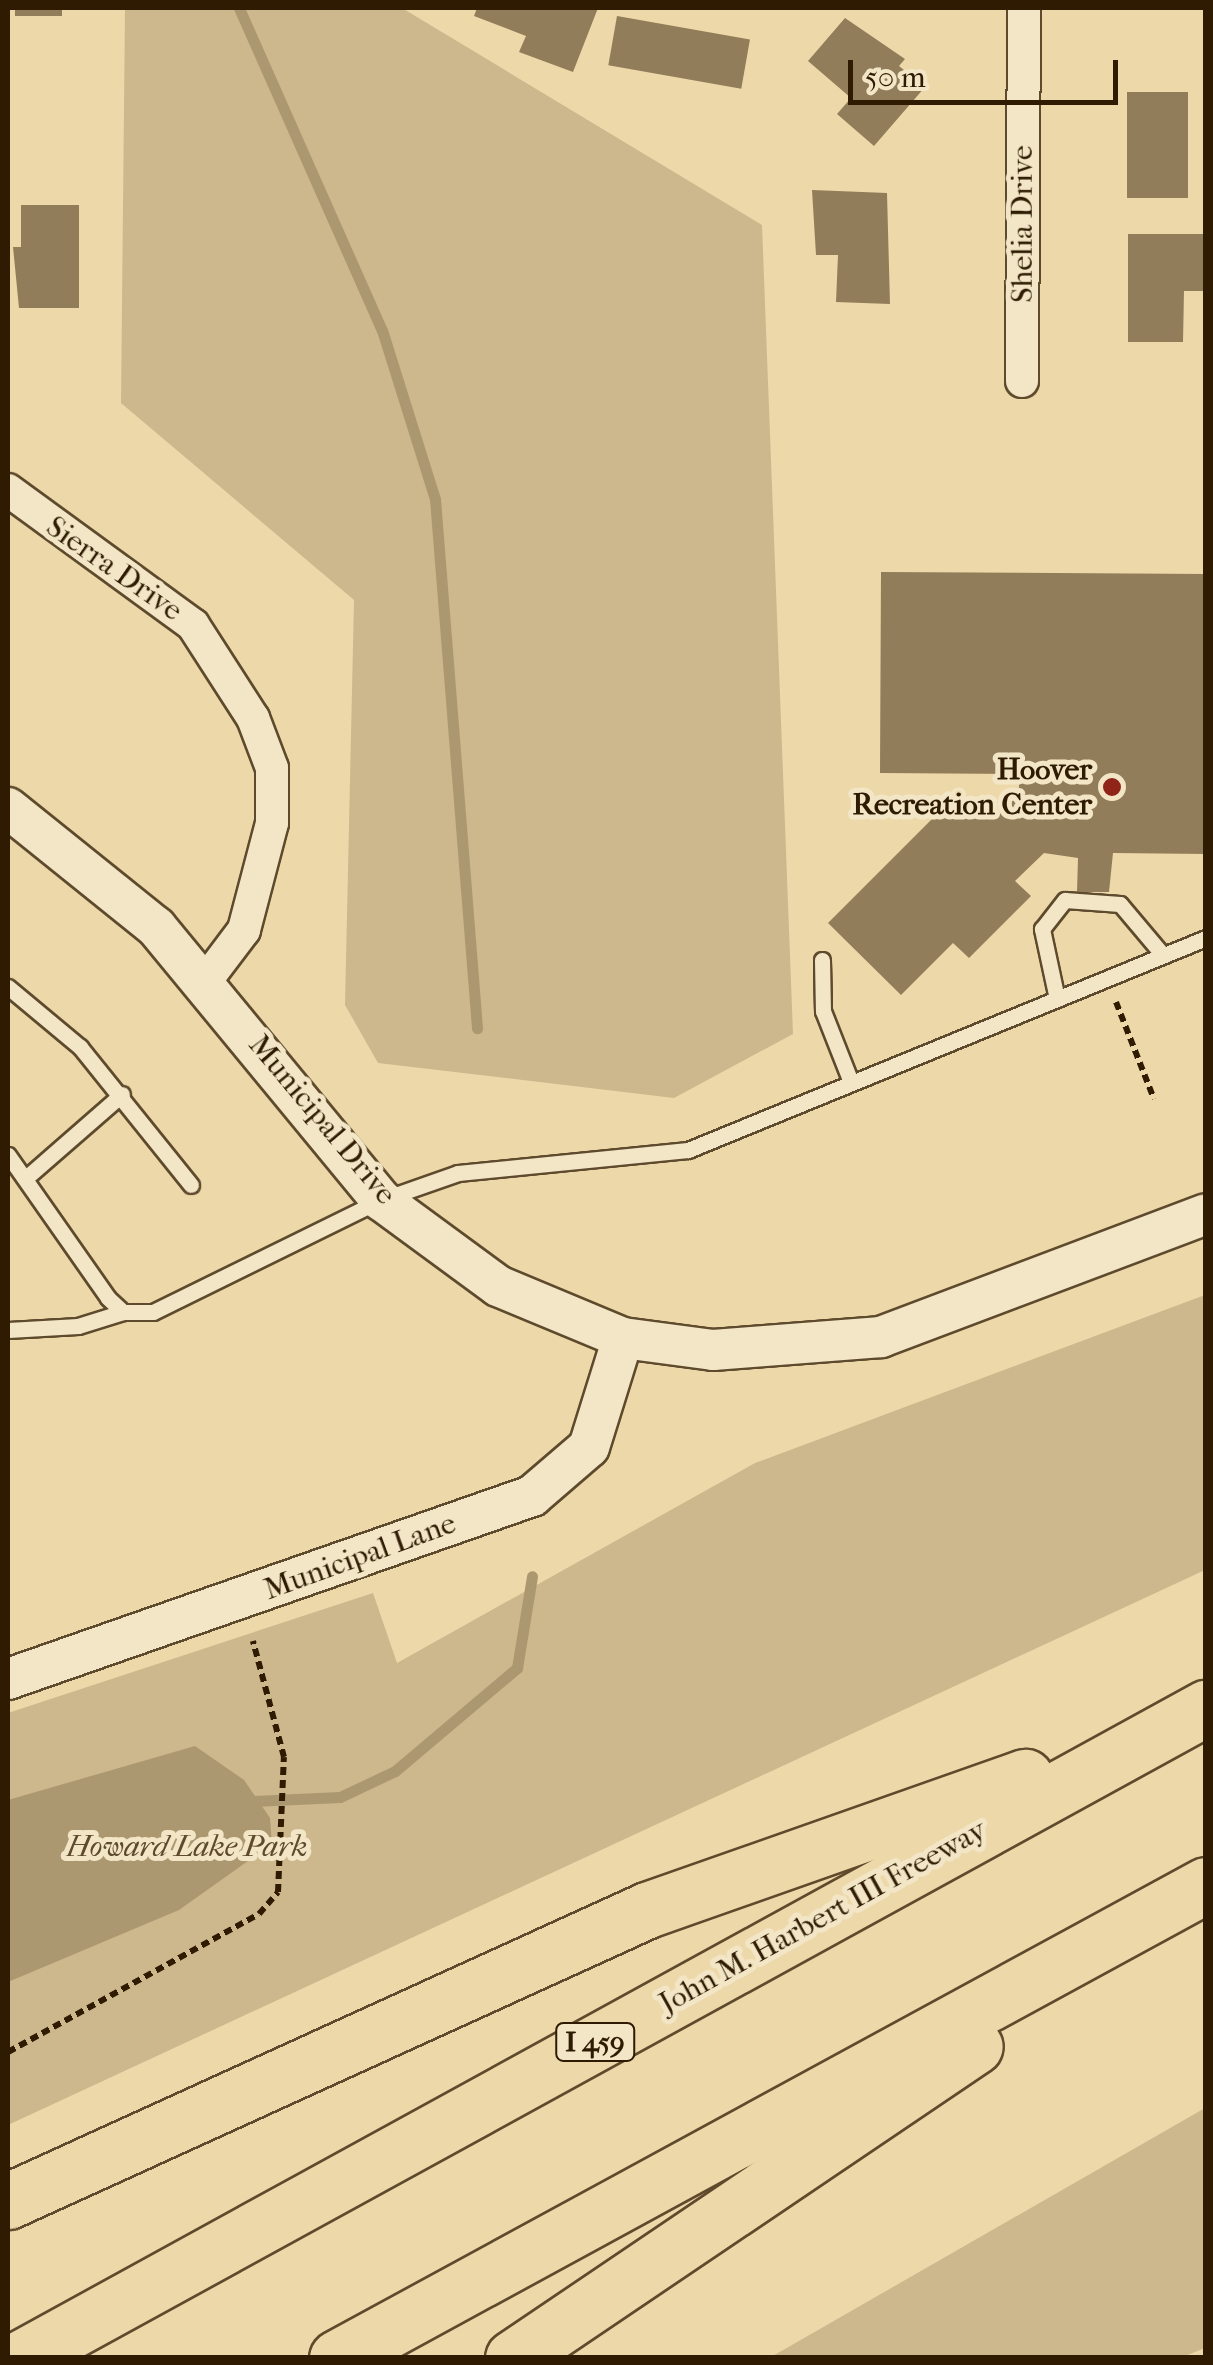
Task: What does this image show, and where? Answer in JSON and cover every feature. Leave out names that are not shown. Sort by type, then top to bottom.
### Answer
[{"type":"highway","points":[[8,2201],[648,1910],[1187,1718]]},
{"type":"highway","name":"John M. Harbert III Freeway","points":[[20,2358],[1187,1718]]},
{"type":"highway","points":[[337,2358],[1206,1888]]},
{"type":"highway","points":[[513,2358],[1206,1888]]},
{"type":"street","name":"Shelia Drive","points":[[1022,382],[1024,8]]},
{"type":"street","name":"Sierra Drive","points":[[8,490],[193,624],[253,718],[272,768],[272,823],[244,930],[204,982]]},
{"type":"street","name":"Municipal Drive","points":[[8,808],[156,926],[381,1200],[498,1286],[623,1338],[712,1350],[881,1337],[1206,1214]]},
{"type":"street","name":"Municipal Lane","points":[[8,1679],[532,1496],[589,1447],[623,1338]]},
{"type":"lane","points":[[1057,999],[1042,929],[1065,900],[1120,904],[1163,956]]},
{"type":"lane","points":[[8,1330],[78,1326],[123,1312],[153,1312],[381,1200],[493,1168],[631,1162],[688,1150],[1206,938]]},
{"type":"lane","points":[[822,960],[823,1011],[851,1082]]},
{"type":"lane","points":[[8,987],[122,1094],[191,1185]]},
{"type":"lane","points":[[27,1178],[122,1094]]},
{"type":"lane","points":[[8,1155],[123,1312]]},
{"type":"path","points":[[1107,979],[1154,1099]]},
{"type":"path","points":[[8,2052],[259,1914],[278,1892],[284,1850],[284,1757],[253,1641]]},
{"type":"green space","points":[[125,8],[402,8],[762,225],[793,1034],[674,1098],[378,1063],[345,1005],[354,600],[121,403]]},
{"type":"green space","name":"Howard Lake Park","points":[[1205,1295],[1205,1570],[8,2125],[8,1713],[373,1593],[397,1663],[755,1463]]},
{"type":"green space","points":[[1205,2108],[1205,2348],[1180,2358],[771,2357]]},
{"type":"shaded area","points":[[195,1746],[244,1780],[270,1818],[272,1844],[179,1910],[8,1982],[8,1800]]},
{"type":"building","points":[[15,8],[62,8],[62,16],[15,16]]},
{"type":"building","points":[[477,8],[598,8],[573,72],[519,52],[526,36],[474,16]]},
{"type":"building","points":[[617,16],[750,39],[741,89],[608,65]]},
{"type":"building","points":[[845,18],[905,59],[899,66],[925,87],[874,146],[837,114],[851,98],[808,61]]},
{"type":"building","points":[[1127,92],[1188,92],[1188,198],[1127,198]]},
{"type":"building","points":[[812,190],[887,193],[890,304],[836,302],[838,255],[816,255]]},
{"type":"building","points":[[21,205],[79,205],[79,308],[19,308],[13,247],[21,247]]},
{"type":"building","points":[[1128,234],[1206,234],[1206,291],[1184,291],[1183,342],[1128,342]]},
{"type":"building","name":"Hoover Recreation Center","points":[[881,572],[1206,574],[1206,854],[1113,853],[1109,892],[1077,892],[1078,858],[1044,853],[1015,881],[1031,896],[969,958],[953,943],[901,995],[828,923],[950,801],[1019,801],[1019,774],[880,773]]},
{"type":"waterway","points":[[239,8],[382,330],[435,499],[477,1028]]},
{"type":"waterway","points":[[253,1801],[340,1797],[395,1771],[517,1668],[532,1576]]},
{"type":"place","name":"Hoover Recreation Center","points":[[1112,787]]}]
